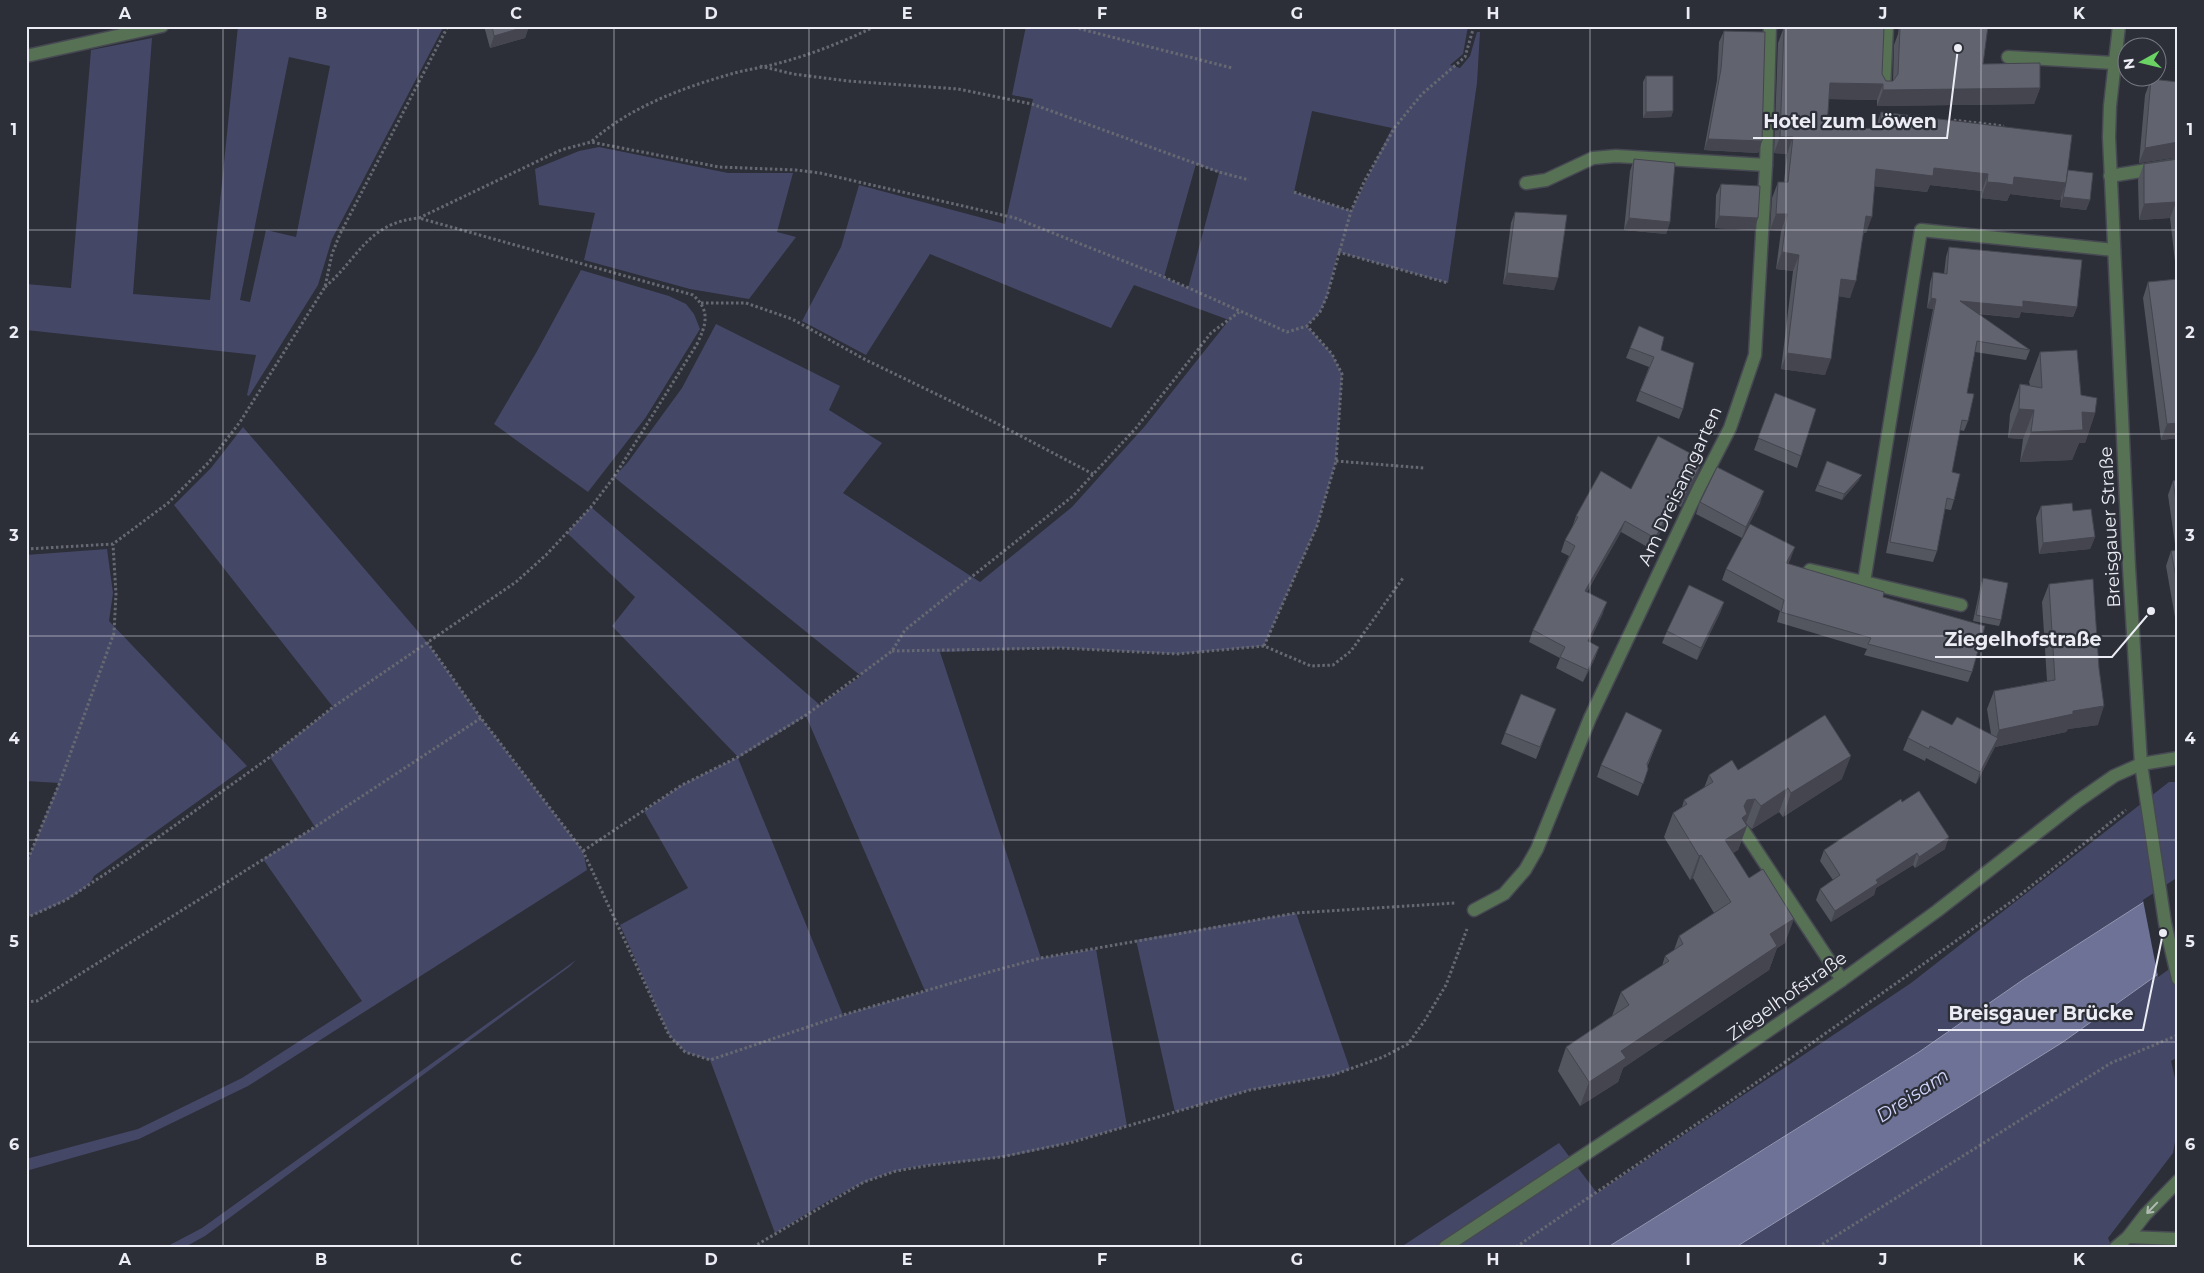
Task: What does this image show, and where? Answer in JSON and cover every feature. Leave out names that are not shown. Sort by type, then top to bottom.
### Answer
[{"type":"street","points":[[26,56],[162,26]]},
{"type":"street","name":"Am Dreisamgarten","points":[[1474,910],[1504,894],[1525,870],[1537,849],[1590,718],[1694,497],[1730,428],[1755,355],[1766,165],[1770,26]]},
{"type":"street","points":[[1884,90],[1887,26]]},
{"type":"street","name":"Breisgauer Straße","points":[[2119,26],[2110,106],[2110,176],[2141,764],[2165,924],[2178,979]]},
{"type":"street","points":[[2008,57],[2114,63]]},
{"type":"street","points":[[1526,183],[1546,180],[1593,158],[1616,156],[1766,165]]},
{"type":"street","points":[[2110,176],[2178,165]]},
{"type":"street","points":[[1864,582],[1921,230],[2114,250]]},
{"type":"street","points":[[1810,570],[1962,605]]},
{"type":"street","name":"Ziegelhofstraße","points":[[1445,1247],[1672,1097],[1842,980],[1937,911],[2078,801],[2114,776],[2141,764],[2178,758]]},
{"type":"street","points":[[1743,830],[1842,980]]},
{"type":"street","points":[[2116,1247],[2128,1237],[2145,1215],[2178,1181]]},
{"type":"street","points":[[2128,1237],[2175,1236]]},
{"type":"path","points":[[325,287],[332,254],[340,234],[448,26]]},
{"type":"path","points":[[591,142],[610,125],[679,90],[760,66],[782,62],[835,45],[876,26]]},
{"type":"path","points":[[1069,26],[1232,68]]},
{"type":"path","points":[[26,549],[113,544],[168,503],[209,462],[240,422],[325,287],[376,233],[401,220],[418,218],[561,150],[591,142],[719,167],[796,170],[820,173],[1015,218],[1164,277],[1287,332],[1307,326],[1320,312],[1327,296],[1351,211],[1364,182],[1395,127],[1422,94],[1465,57],[1474,26]]},
{"type":"path","points":[[760,66],[793,74],[848,81],[958,89],[1032,104],[1219,172],[1249,180]]},
{"type":"path","points":[[1951,129],[1952,120],[2004,126]]},
{"type":"path","points":[[1975,132],[1976,123]]},
{"type":"path","points":[[1294,192],[1351,211]]},
{"type":"path","points":[[26,918],[66,900],[135,854],[270,756],[333,707],[516,582],[546,555],[591,507],[614,477],[697,344],[706,324],[701,303],[693,295],[418,218]]},
{"type":"path","points":[[1338,252],[1448,283]]},
{"type":"path","points":[[701,303],[746,303],[792,319],[866,360],[996,423],[1093,474]]},
{"type":"path","points":[[583,851],[682,785],[738,758],[806,715],[892,651],[905,630],[1073,496],[1136,428],[1211,333],[1239,312]]},
{"type":"path","points":[[1264,646],[1317,526],[1336,461],[1342,374],[1332,354],[1307,326]]},
{"type":"path","points":[[1336,461],[1424,468]]},
{"type":"path","points":[[26,864],[60,782],[114,633],[116,594],[113,544]]},
{"type":"path","points":[[892,651],[1061,648],[1176,654],[1264,646],[1311,666],[1332,665],[1351,651],[1403,578]]},
{"type":"path","points":[[427,642],[481,718],[583,851],[669,1036],[685,1052],[710,1060],[843,1015],[993,970],[1041,958],[1311,912],[1452,902],[1474,910],[1446,985],[1426,1020],[1408,1044],[1383,1057],[1333,1075],[1250,1090],[1073,1142],[1001,1158],[932,1164],[896,1171],[864,1182],[753,1247]]},
{"type":"path","points":[[26,1002],[37,1001],[315,827],[481,718]]},
{"type":"path","points":[[1516,1247],[1734,1098],[2015,899],[2146,794]]},
{"type":"path","points":[[1818,1247],[2111,1063],[2178,1035]]},
{"type":"shaded area","points":[[238,26],[444,26],[332,239],[318,285],[249,396],[247,395],[256,355],[26,330],[26,284],[71,288],[91,50],[152,38],[133,294],[210,300]],"holes":[[[289,57],[330,66],[296,237],[266,230],[250,302],[240,300]]]},
{"type":"shaded area","points":[[1026,26],[1468,26],[1463,54],[1450,65],[1460,68],[1470,56],[1477,32],[1480,32],[1477,83],[1448,283],[1338,252],[1327,297],[1320,312],[1307,326],[1332,354],[1342,374],[1336,461],[1317,526],[1264,646],[1177,654],[1061,648],[940,652],[1041,958],[1096,949],[1127,1126],[1018,1154],[896,1171],[864,1182],[775,1233],[710,1060],[685,1052],[669,1035],[620,925],[688,888],[644,811],[682,785],[738,757],[612,626],[635,597],[567,533],[591,507],[820,705],[861,676],[614,477],[628,462],[682,388],[716,324],[840,386],[829,410],[882,443],[843,493],[980,582],[1072,507],[1145,426],[1229,320],[1134,285],[1111,328],[930,254],[866,355],[802,321],[841,247],[859,185],[1005,224],[1033,99],[1012,95]],"holes":[[[1312,111],[1392,128],[1351,211],[1294,192]],[[1196,164],[1219,173],[1188,288],[1164,277]],[[806,716],[925,991],[843,1015],[738,758]]]},
{"type":"shaded area","points":[[599,147],[728,173],[793,173],[777,232],[796,237],[749,299],[690,289],[584,260],[595,213],[539,205],[535,169],[579,151]]},
{"type":"shaded area","points":[[581,270],[669,296],[686,304],[694,314],[700,329],[646,417],[588,492],[494,424],[536,353]]},
{"type":"shaded area","points":[[243,427],[427,642],[481,718],[583,851],[587,870],[248,1086],[139,1139],[26,1171],[26,1159],[138,1129],[242,1078],[362,1001],[263,859],[315,827],[270,757],[333,707],[174,505],[211,468]]},
{"type":"shaded area","points":[[107,549],[113,593],[109,621],[247,766],[94,876],[90,883],[75,895],[26,918],[26,864],[59,783],[26,781],[26,555]]},
{"type":"shaded area","points":[[2169,782],[2178,782],[2178,880],[2024,979],[1919,1052],[1608,1247],[1401,1247],[1559,1143],[1597,1193],[1911,983]]},
{"type":"shaded area","points":[[1296,913],[1350,1069],[1333,1075],[1250,1090],[1175,1112],[1136,940]]},
{"type":"shaded area","points":[[576,960],[205,1236],[185,1247],[166,1247],[202,1228]]},
{"type":"shaded area","points":[[2178,960],[2178,1057],[2171,1061],[2178,1091],[2178,1125],[2173,1153],[2108,1238],[2112,1247],[1736,1247],[2063,1042]]},
{"type":"water","name":"Dreisam","points":[[2178,880],[2178,960],[2063,1042],[1736,1247],[1608,1247],[1919,1052],[2024,979]]},
{"type":"pier","points":[[2178,877],[2178,963],[2158,977],[2143,900]]},
{"type":"building","points":[[492,26],[528,26],[494,36]]},
{"type":"building","points":[[1903,26],[1988,26],[1983,64],[2040,63],[2040,88],[1883,90],[1883,84],[1830,83],[1827,126],[1880,129],[1881,112],[2072,135],[2066,183],[2014,177],[2013,185],[1987,182],[1988,174],[1934,168],[1933,176],[1876,169],[1872,217],[1866,216],[1856,281],[1841,279],[1831,359],[1787,353],[1799,255],[1782,252],[1787,214],[1776,214],[1778,182],[1788,182],[1793,137],[1780,137],[1784,27],[1884,28],[1882,74],[1886,81],[1893,81],[1898,74],[1900,28],[1903,28]]},
{"type":"building","points":[[1724,31],[1765,32],[1762,141],[1708,139],[1721,69]]},
{"type":"building","points":[[1646,76],[1673,76],[1673,111],[1646,112]]},
{"type":"building","points":[[2166,81],[2178,82],[2178,142],[2145,148],[2150,88],[2166,88]]},
{"type":"building","points":[[1634,159],[1675,163],[1670,222],[1629,218]]},
{"type":"building","points":[[2178,159],[2178,223],[2176,202],[2144,204],[2144,164]]},
{"type":"building","points":[[2068,170],[2093,173],[2090,200],[2063,197]]},
{"type":"building","points":[[1721,184],[1760,186],[1758,218],[1719,216]]},
{"type":"building","points":[[1515,212],[1567,215],[1558,278],[1507,273]]},
{"type":"building","points":[[1949,247],[2082,260],[2077,307],[2023,301],[2023,307],[1960,301],[2030,350],[1977,341],[1967,393],[1974,394],[1968,421],[1962,420],[1952,472],[1960,474],[1954,500],[1947,498],[1937,551],[1890,542],[1936,299],[1931,298],[1933,272],[1947,274]]},
{"type":"building","points":[[2178,279],[2178,423],[2167,424],[2148,282]]},
{"type":"building","points":[[1639,326],[1664,337],[1661,350],[1694,363],[1683,409],[1640,391],[1654,357],[1630,348]]},
{"type":"building","points":[[2077,350],[2081,395],[2097,398],[2095,413],[2082,412],[2083,430],[2031,432],[2034,410],[2019,409],[2020,384],[2042,388],[2040,352]]},
{"type":"building","points":[[1775,393],[1816,409],[1801,456],[1758,438]]},
{"type":"building","points":[[1658,436],[1703,460],[1685,495],[1680,492],[1655,538],[1625,521],[1585,591],[1607,602],[1588,641],[1599,647],[1588,670],[1560,657],[1565,647],[1533,630],[1575,546],[1565,540],[1601,471],[1631,489]]},
{"type":"building","points":[[1827,461],[1862,475],[1844,494],[1818,485]]},
{"type":"building","points":[[1717,467],[1764,491],[1746,527],[1700,502]]},
{"type":"building","points":[[2178,480],[2178,514],[2173,481]]},
{"type":"building","points":[[2072,503],[2073,511],[2091,509],[2095,537],[2043,543],[2041,506]]},
{"type":"building","points":[[1750,524],[1795,547],[1786,563],[1884,592],[1883,597],[1985,626],[1972,672],[1868,644],[1871,638],[1781,612],[1784,600],[1726,569]]},
{"type":"building","points":[[2178,550],[2178,588],[2171,551]]},
{"type":"building","points":[[1983,578],[2008,583],[2001,620],[1976,615]]},
{"type":"building","points":[[2093,579],[2099,668],[2104,706],[2073,711],[2073,714],[1999,730],[1994,691],[2055,680],[2049,584]]},
{"type":"building","points":[[1689,585],[1724,602],[1701,648],[1667,631]]},
{"type":"building","points":[[1521,694],[1556,709],[1540,747],[1505,733]]},
{"type":"building","points":[[1922,710],[1952,725],[1957,717],[1998,738],[1980,772],[1930,746],[1929,749],[1908,738]]},
{"type":"building","points":[[1626,712],[1662,730],[1647,764],[1648,769],[1643,784],[1601,765]]},
{"type":"building","points":[[1825,715],[1851,756],[1791,793],[1788,788],[1761,806],[1755,799],[1747,800],[1744,806],[1747,814],[1742,818],[1747,826],[1725,840],[1749,878],[1763,869],[1794,919],[1770,934],[1777,946],[1621,1051],[1626,1058],[1589,1082],[1566,1047],[1629,1005],[1621,992],[1669,961],[1665,956],[1683,944],[1679,936],[1731,902],[1701,855],[1699,856],[1673,813],[1687,804],[1684,800],[1713,782],[1709,775],[1732,760],[1738,770]]},
{"type":"building","points":[[1919,791],[1949,837],[1919,857],[1917,853],[1876,880],[1878,883],[1835,911],[1820,889],[1840,875],[1824,850],[1901,799],[1902,802]]},
{"type":"place","name":"Hotel zum Löwen","points":[[1958,48]]},
{"type":"place","name":"Ziegelhofstraße","points":[[2151,611]]},
{"type":"place","name":"Breisgauer Brücke","points":[[2163,933]]}]
